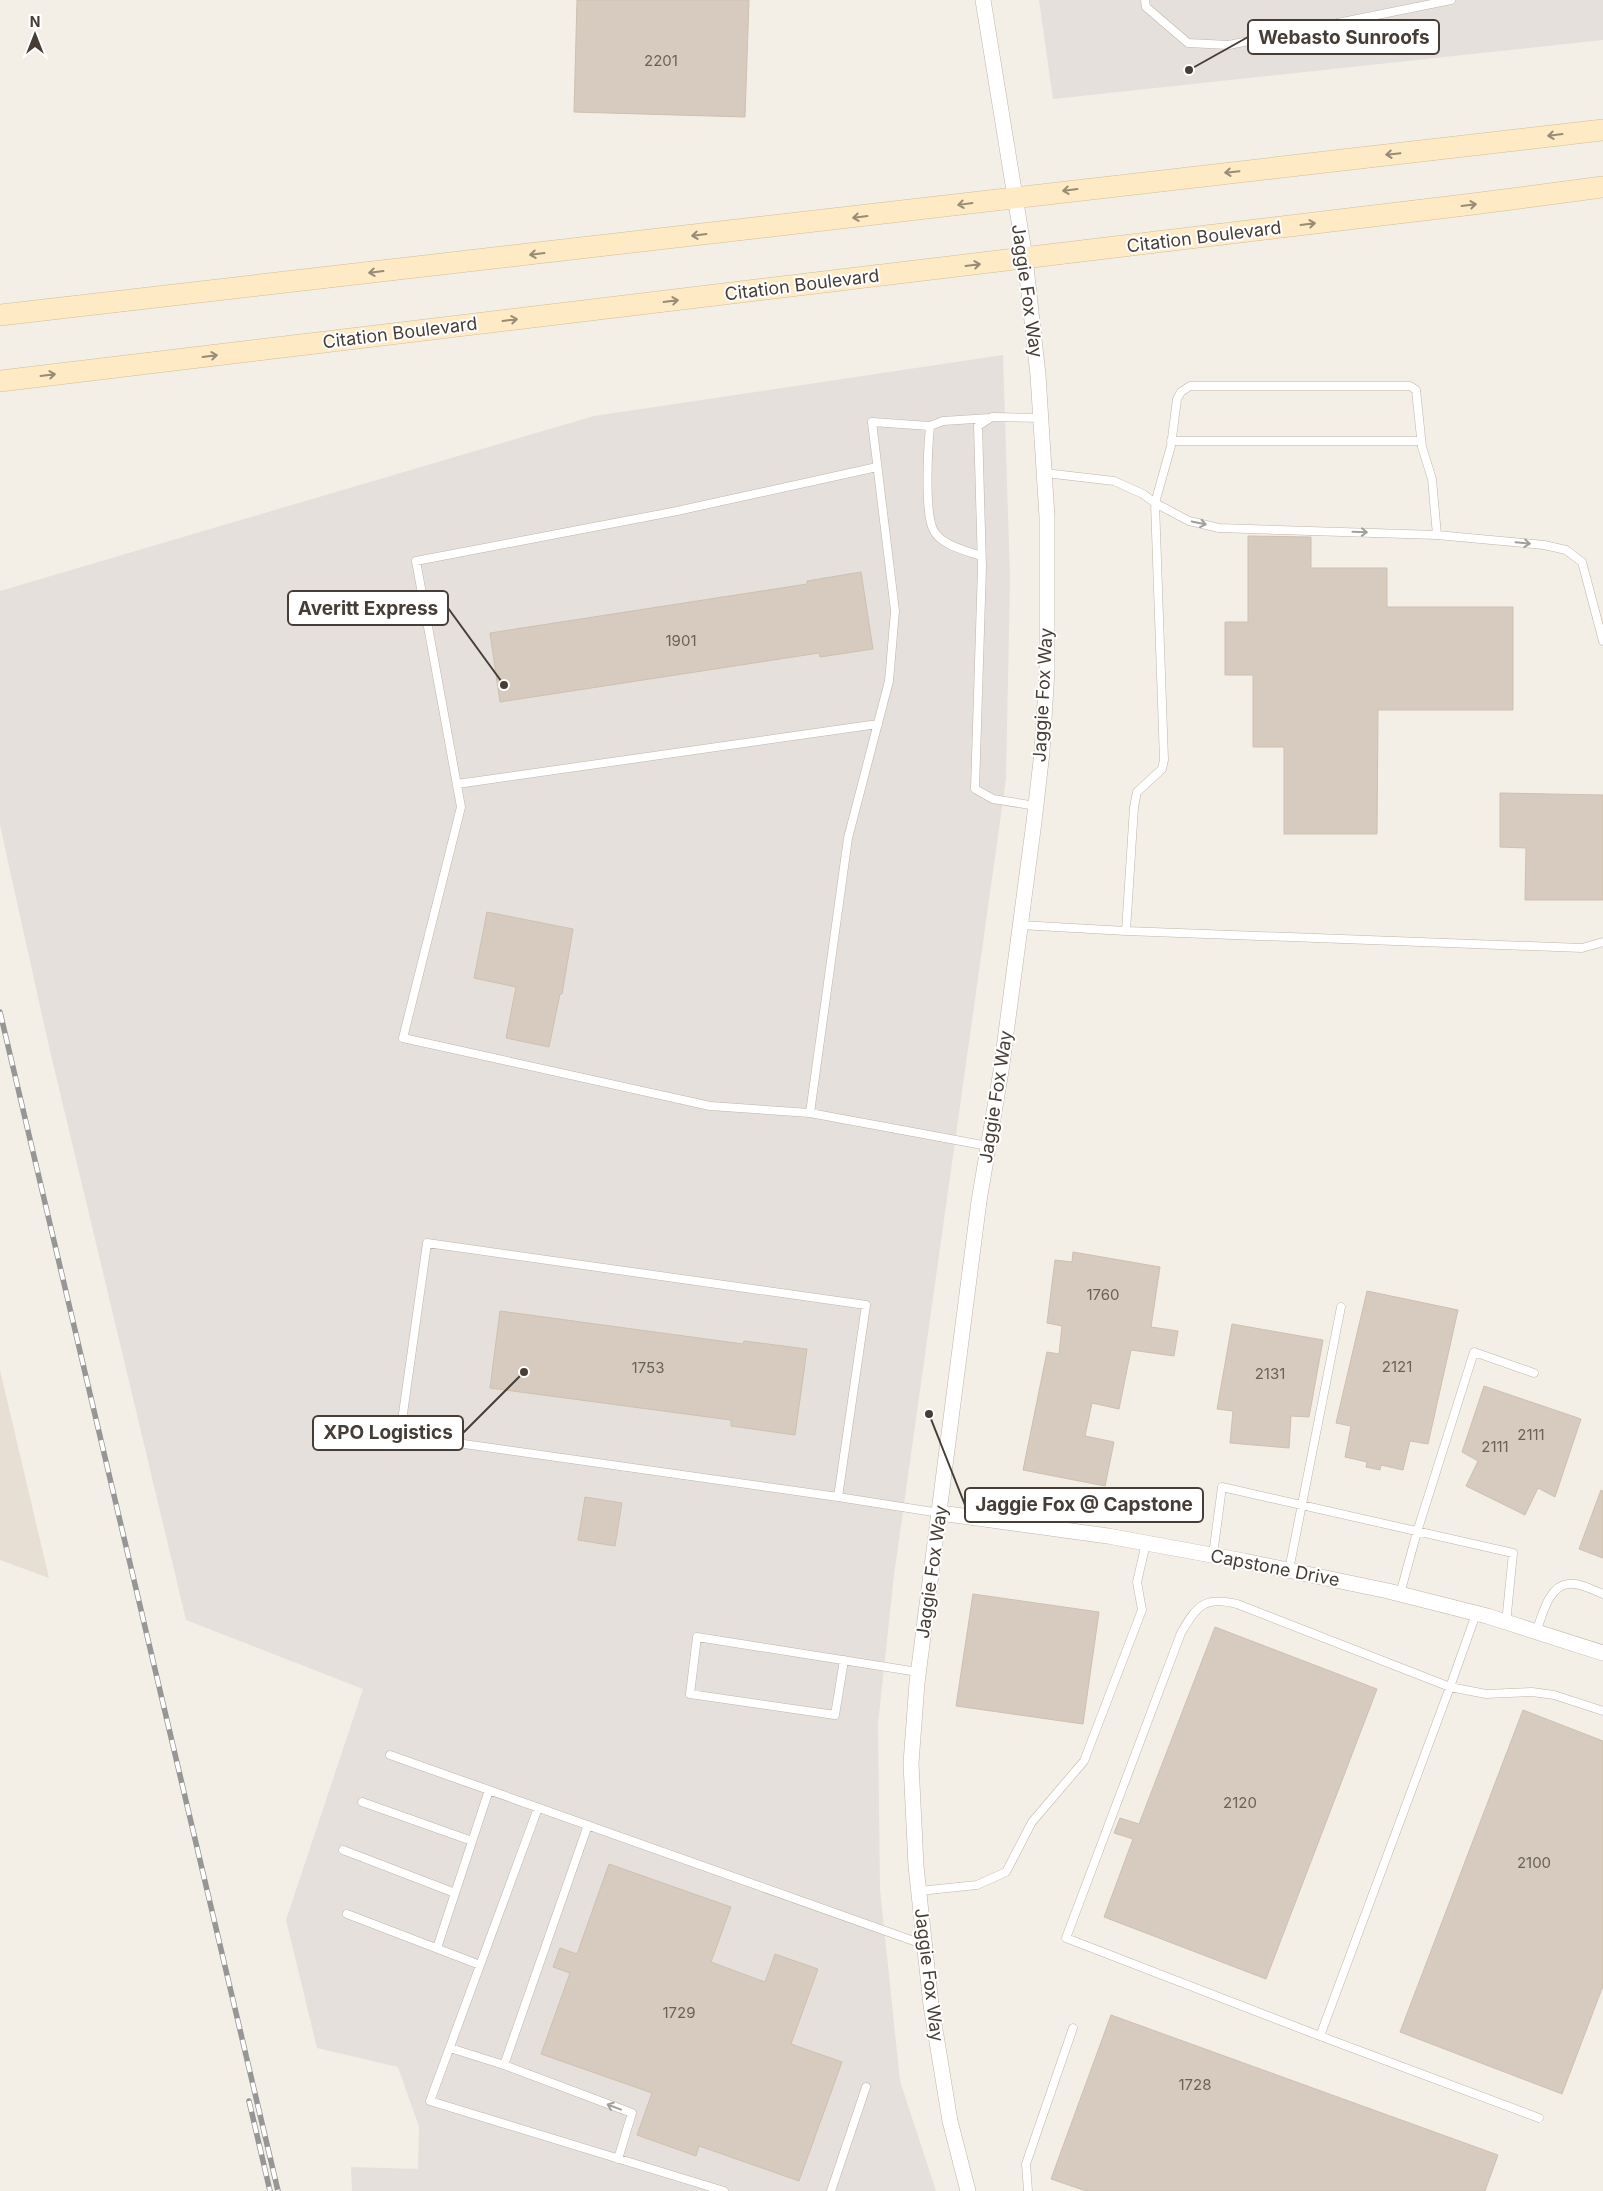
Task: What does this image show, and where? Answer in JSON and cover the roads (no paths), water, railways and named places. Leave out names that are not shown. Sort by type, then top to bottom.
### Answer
[{"type":"main road","points":[[0,315],[1603,130]]},
{"type":"main road","name":"Citation Boulevard","points":[[0,381],[1603,187]]},
{"type":"street","name":"Jaggie Fox Way","points":[[968,2191],[950,2120],[931,2005],[913,1820],[911,1764],[918,1672],[979,1201],[1001,1071],[1036,806],[1042,752],[1047,670],[1045,473],[1042,418],[1025,258],[983,0]]},
{"type":"street","name":"Capstone Drive","points":[[940,1513],[1146,1543],[1289,1570],[1400,1594],[1476,1614],[1603,1653]]},
{"type":"lane","points":[[1145,0],[1146,7],[1188,43],[1229,45],[1451,0]]},
{"type":"lane","points":[[1126,931],[1134,807],[1137,792],[1162,769],[1164,760],[1155,503],[1171,441],[1177,399],[1181,392],[1190,386],[1410,386],[1416,390],[1418,398],[1420,441],[1432,478],[1437,535]]},
{"type":"lane","points":[[992,417],[978,426],[981,556],[975,789],[993,798],[1036,806]]},
{"type":"lane","points":[[810,1113],[848,838],[889,682],[894,611],[872,422],[930,426],[943,421],[992,417],[1042,418]]},
{"type":"lane","points":[[930,426],[928,493],[934,531],[944,540],[981,556]]},
{"type":"lane","points":[[1171,441],[1420,441]]},
{"type":"lane","points":[[877,466],[677,511],[416,561],[461,807],[403,1038],[710,1106],[810,1113],[988,1146]]},
{"type":"lane","points":[[1045,473],[1114,481],[1144,494],[1155,503],[1189,521],[1219,528],[1437,535],[1544,545],[1566,550],[1582,562],[1603,641]]},
{"type":"lane","points":[[457,784],[878,724]]},
{"type":"lane","points":[[1020,925],[1126,931],[1582,948],[1603,942]]},
{"type":"lane","points":[[838,1497],[866,1305],[427,1243],[400,1434],[940,1513]]},
{"type":"lane","points":[[1289,1570],[1341,1307]]},
{"type":"lane","points":[[1400,1594],[1417,1532],[1474,1352],[1534,1373]]},
{"type":"lane","points":[[1213,1555],[1222,1487],[1513,1553],[1506,1623]]},
{"type":"lane","points":[[919,1891],[977,1886],[1006,1872],[1032,1822],[1084,1761],[1142,1610],[1137,1582],[1146,1543]]},
{"type":"lane","points":[[1536,1632],[1546,1605],[1558,1588],[1567,1584],[1574,1584],[1603,1594]]},
{"type":"lane","points":[[1539,2118],[1066,1938],[1181,1632],[1199,1607],[1209,1602],[1221,1600],[1237,1604],[1450,1687],[1486,1694],[1532,1692],[1554,1695],[1603,1711]]},
{"type":"lane","points":[[1320,2036],[1476,1614]]},
{"type":"lane","points":[[844,1660],[835,1715],[690,1694],[697,1637],[844,1660],[918,1672]]},
{"type":"lane","points":[[390,1755],[925,1945]]},
{"type":"lane","points":[[437,1948],[489,1790]]},
{"type":"lane","points":[[362,1802],[472,1841]]},
{"type":"lane","points":[[538,1808],[430,2101],[724,2191]]},
{"type":"lane","points":[[504,2065],[588,1825]]},
{"type":"lane","points":[[343,1850],[455,1893]]},
{"type":"lane","points":[[348,1914],[480,1965]]},
{"type":"lane","points":[[1028,2191],[1026,2164],[1073,2028]]},
{"type":"lane","points":[[450,2048],[504,2065],[632,2113],[618,2159]]},
{"type":"lane","points":[[831,2191],[866,2087]]},
{"type":"railway","points":[[0,1012],[278,2191]]},
{"type":"railway","points":[[249,2101],[270,2191]]},
{"type":"place","name":"Webasto Sunroofs","points":[[1189,70]]},
{"type":"place","name":"Averitt Express","points":[[504,685]]},
{"type":"place","name":"XPO Logistics","points":[[524,1372]]},
{"type":"place","name":"Jaggie Fox @ Capstone","points":[[929,1414]]}]
